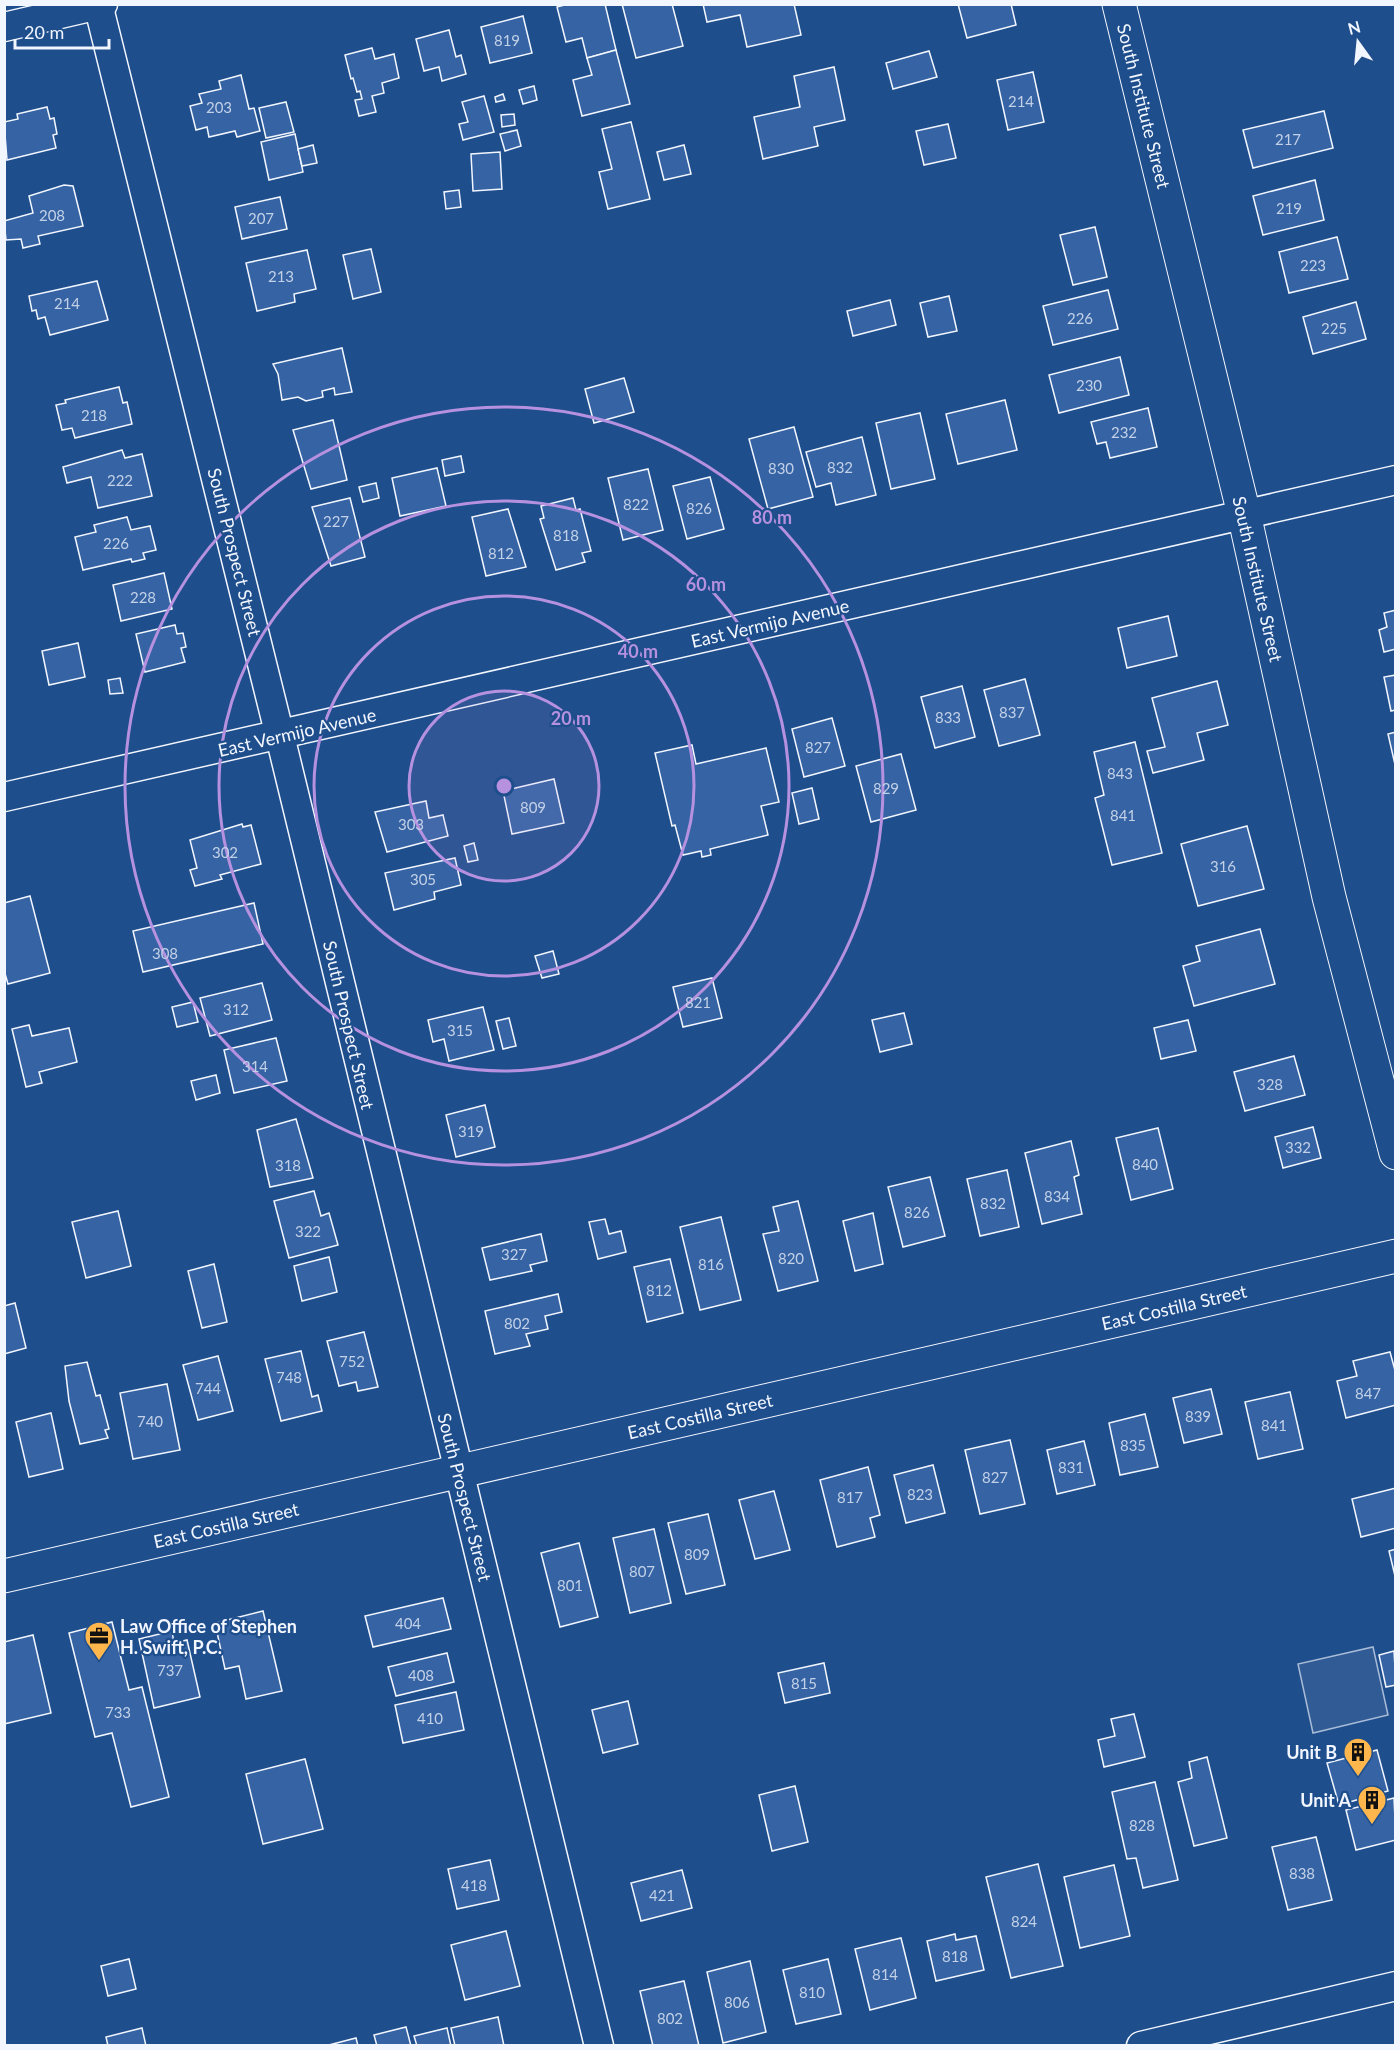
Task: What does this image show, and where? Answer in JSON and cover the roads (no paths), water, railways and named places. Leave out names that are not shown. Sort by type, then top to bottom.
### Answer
[{"type":"street","name":"South Institute Street","points":[[1119,4],[1244,514],[1329,897],[1395,1154]]},
{"type":"street","points":[[4,27],[99,5]]},
{"type":"street","name":"South Prospect Street","points":[[99,5],[280,735],[599,2046]]},
{"type":"street","name":"East Vermijo Avenue","points":[[4,797],[1395,480]]},
{"type":"street","name":"East Costilla Street","points":[[4,1576],[1395,1256]]},
{"type":"street","points":[[1141,2046],[1395,1986]]},
{"type":"place","name":"Law Office of Stephen H. Swift, P.C.","points":[[99,1662]]},
{"type":"place","name":"Unit B","points":[[1358,1778]]},
{"type":"place","name":"Unit A","points":[[1372,1826]]}]
